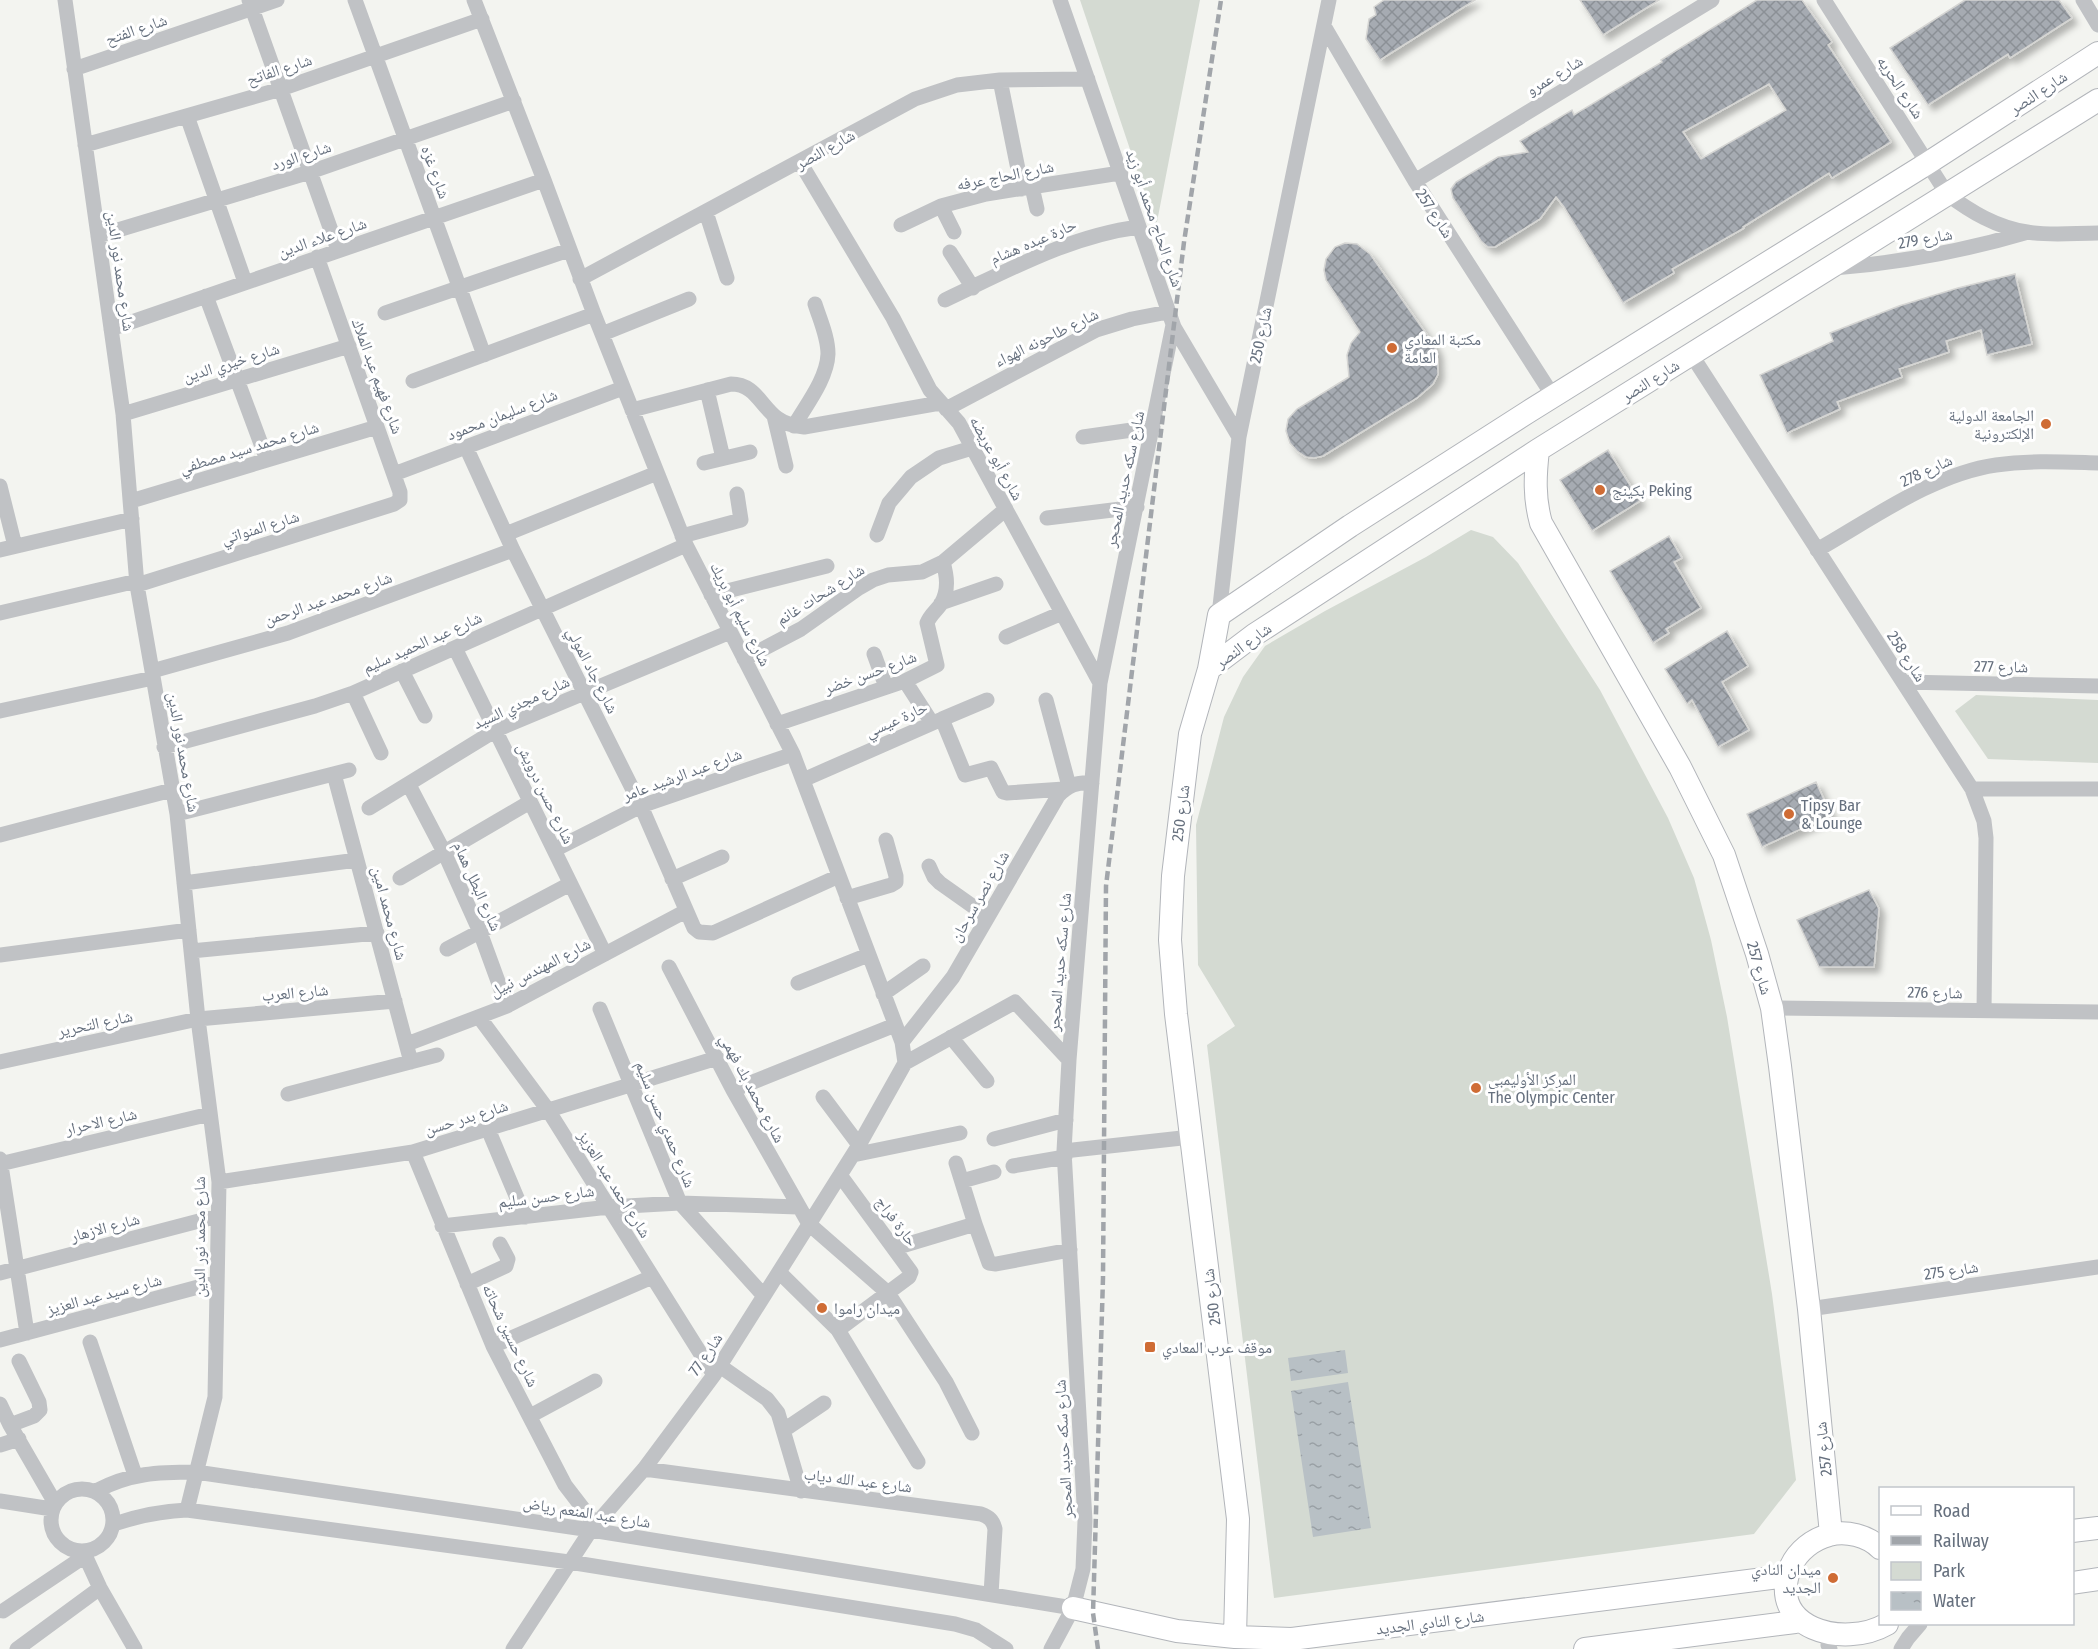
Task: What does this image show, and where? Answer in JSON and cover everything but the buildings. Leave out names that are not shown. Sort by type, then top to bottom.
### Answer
[{"type":"street","name":"شارع محمد نور الدين","points":[[65,0],[123,414],[137,583],[177,814],[198,1019],[219,1182],[215,1397],[187,1510]]},
{"type":"street","name":"شارع الفتح","points":[[75,69],[250,4],[277,0]]},
{"type":"street","name":"شارع غزه","points":[[355,0],[484,355]]},
{"type":"street","name":"شارع سليم أبو بريك","points":[[474,0],[580,279],[684,540],[793,754],[902,1042],[905,1063]]},
{"type":"street","name":"شارع الحاج محمد أبو زيد","points":[[1060,0],[1170,318],[1239,437]]},
{"type":"street","name":"شارع 250","points":[[1234,1637],[1238,1519],[1191,1137],[1170,940],[1173,876],[1190,734],[1209,669],[1219,615],[1239,437],[1329,0]]},
{"type":"street","name":"شارع عمرو","points":[[1415,181],[1712,0]]},
{"type":"street","name":"شارع الحريه","points":[[1824,0],[1947,194]]},
{"type":"street","points":[[2083,0],[2098,25]]},
{"type":"street","points":[[250,4],[339,250]]},
{"type":"street","name":"شارع الفاتح","points":[[85,145],[281,89],[482,19]]},
{"type":"street","name":"شارع 257","points":[[1324,26],[1415,181],[1552,396]]},
{"type":"street","name":"شارع النصر","points":[[1219,615],[1350,526],[1552,396],[1928,164],[2098,53]]},
{"type":"street","points":[[1000,80],[1027,188],[1037,209]]},
{"type":"street","name":"شارع النصر","points":[[580,279],[915,99],[957,86],[1000,80],[1088,80]]},
{"type":"street","name":"شارع النصر","points":[[1209,669],[1254,635],[1538,450],[2098,100]]},
{"type":"street","name":"شارع الورد","points":[[98,236],[310,172],[514,101]]},
{"type":"street","points":[[187,116],[245,282]]},
{"type":"street","name":"شارع أبو عريضه","points":[[800,162],[893,318],[930,390],[959,423],[1100,683]]},
{"type":"street","name":"شارع الحاج عرفه","points":[[901,225],[941,206],[986,194],[1120,173]]},
{"type":"street","name":"شارع علاء الدين","points":[[111,328],[544,180]]},
{"type":"street","name":"شارع 279","points":[[1947,194],[1980,216],[1999,225],[2028,232],[2098,233]]},
{"type":"street","points":[[941,206],[954,232]]},
{"type":"street","points":[[706,212],[727,278]]},
{"type":"street","name":"حارة عبده هشام","points":[[945,300],[1082,238],[1139,227]]},
{"type":"street","name":"شارع 279","points":[[1827,269],[1878,265],[1929,257],[2028,232]]},
{"type":"street","points":[[385,313],[569,250]]},
{"type":"street","points":[[950,252],[973,288]]},
{"type":"street","name":"شارع فهيم عبد الملاك","points":[[317,257],[400,492],[400,500],[394,504]]},
{"type":"street","points":[[206,296],[267,460]]},
{"type":"street","points":[[602,334],[688,299]]},
{"type":"street","points":[[632,410],[724,385],[738,384],[751,390],[774,416],[794,426],[825,369],[828,355],[827,341],[815,304]]},
{"type":"street","points":[[412,381],[594,314]]},
{"type":"street","name":"شارع طاحونه الهواء","points":[[794,426],[815,425],[943,406],[1096,330],[1132,319],[1170,318]]},
{"type":"street","name":"شارع سكه حديد المحجر","points":[[1073,1608],[1083,1569],[1085,1521],[1065,1154],[1069,1060],[1100,683],[1153,427],[1170,318]]},
{"type":"street","name":"شارع خيري الدين","points":[[123,414],[349,346]]},
{"type":"street","name":"شارع 258","points":[[1691,354],[1972,789],[1984,821],[1986,838],[1984,1011]]},
{"type":"street","name":"شارع سليمان محمود","points":[[394,474],[623,388]]},
{"type":"street","points":[[707,390],[723,458]]},
{"type":"street","points":[[774,416],[786,466]]},
{"type":"street","name":"شارع محمد سيد مصطفي","points":[[131,501],[377,427]]},
{"type":"street","points":[[1083,436],[1153,427]]},
{"type":"street","name":"شارع جاد المولي","points":[[466,447],[513,550],[641,806],[694,928],[706,934],[713,933],[838,876]]},
{"type":"street","points":[[877,536],[889,504],[911,477],[939,458],[972,448]]},
{"type":"street","name":"شارع 257","points":[[1538,450],[1534,487],[1535,503],[1541,523],[1680,767],[1724,855],[1772,1008],[1809,1309],[1831,1534]]},
{"type":"street","points":[[704,463],[750,452]]},
{"type":"street","name":"شارع 278","points":[[1817,550],[1920,491],[1969,471],[2020,462],[2098,463]]},
{"type":"street","points":[[506,534],[657,473]]},
{"type":"street","points":[[0,486],[15,546]]},
{"type":"street","name":"شارع عبد الحميد سليم","points":[[164,747],[315,706],[354,693],[542,609],[684,540],[741,520],[736,495]]},
{"type":"street","name":"شارع المنواتي","points":[[0,613],[137,583],[394,504]]},
{"type":"street","points":[[1047,518],[1137,507]]},
{"type":"street","name":"شارع شحات غانم","points":[[744,659],[801,629],[873,580],[888,575],[922,572],[943,562],[1006,509]]},
{"type":"street","points":[[0,549],[132,519]]},
{"type":"street","name":"شارع محمد عبد الرحمن","points":[[0,711],[152,674],[288,633],[513,550]]},
{"type":"street","name":"شارع حسن خضر","points":[[777,724],[904,681],[937,665],[927,623],[928,618],[941,603],[946,590],[947,575],[943,562]]},
{"type":"street","points":[[711,595],[827,566]]},
{"type":"street","points":[[941,603],[996,584]]},
{"type":"street","points":[[1006,637],[1062,613]]},
{"type":"street","name":"شارع مجدي السيد","points":[[369,808],[496,730],[730,632]]},
{"type":"street","name":"شارع حسن درويش","points":[[455,648],[605,954]]},
{"type":"street","points":[[874,654],[886,687]]},
{"type":"street","points":[[402,671],[425,716]]},
{"type":"street","points":[[904,681],[937,721],[987,700]]},
{"type":"street","name":"شارع 277","points":[[1903,682],[2098,686]]},
{"type":"street","points":[[354,693],[381,753]]},
{"type":"street","points":[[1046,700],[1066,788],[1080,782],[1092,783]]},
{"type":"street","name":"حارة عيسي","points":[[802,780],[937,721],[965,775],[991,768],[1003,792],[1007,793],[1066,788]]},
{"type":"street","name":"شارع عبد الرشيد عامر","points":[[554,850],[641,806],[793,754]]},
{"type":"street","name":"شارع محمد امين","points":[[177,814],[342,772],[357,860],[411,1062]]},
{"type":"street","name":"شارع البطل همام","points":[[409,785],[444,852],[480,932],[507,1006]]},
{"type":"street","name":"شارع نصر سرحان","points":[[902,1042],[953,977],[1058,796],[1066,788]]},
{"type":"street","points":[[1972,789],[2098,789]]},
{"type":"street","points":[[0,835],[172,790]]},
{"type":"street","points":[[400,878],[530,802]]},
{"type":"street","points":[[847,898],[896,882],[886,840]]},
{"type":"street","points":[[672,879],[722,857]]},
{"type":"street","points":[[184,883],[357,860]]},
{"type":"street","points":[[929,866],[940,883],[988,917]]},
{"type":"street","points":[[447,949],[570,884]]},
{"type":"street","name":"شارع المهندس نبيل","points":[[407,1044],[507,1006],[686,911]]},
{"type":"street","points":[[0,955],[189,930]]},
{"type":"street","points":[[191,951],[377,933]]},
{"type":"street","points":[[798,983],[868,955]]},
{"type":"street","points":[[883,994],[923,966]]},
{"type":"street","name":"شارع محمد بك فهمي","points":[[669,967],[733,1090],[809,1224],[888,1293],[946,1382],[972,1432]]},
{"type":"street","name":"شارع العرب","points":[[198,1019],[395,1001]]},
{"type":"street","points":[[905,1063],[1015,1002],[1069,1060]]},
{"type":"street","name":"شارع 276","points":[[1772,1008],[2098,1012]]},
{"type":"street","name":"شارع حمدي حسن سليم","points":[[600,1009],[680,1203],[764,1296]]},
{"type":"street","name":"شارع احمد عبد العزيز","points":[[479,1017],[548,1110],[652,1277],[717,1370]]},
{"type":"street","name":"شارع التحرير","points":[[0,1062],[198,1019]]},
{"type":"street","points":[[733,1090],[895,1025]]},
{"type":"street","points":[[951,1037],[987,1081]]},
{"type":"street","points":[[288,1094],[437,1055]]},
{"type":"street","name":"شارع بدر حسن","points":[[219,1182],[413,1152],[717,1058]]},
{"type":"street","name":"شارع 77","points":[[513,1649],[593,1527],[644,1469],[717,1370],[856,1150],[905,1063]]},
{"type":"street","points":[[824,1097],[856,1150],[960,1133]]},
{"type":"street","name":"شارع الاحرار","points":[[0,1162],[210,1114]]},
{"type":"street","points":[[994,1139],[1066,1120]]},
{"type":"street","points":[[488,1129],[525,1217]]},
{"type":"street","points":[[1013,1166],[1065,1154],[1191,1137]]},
{"type":"street","name":"شارع حسين شحاته","points":[[413,1152],[493,1346],[565,1485],[593,1527]]},
{"type":"street","points":[[0,1162],[27,1333]]},
{"type":"street","points":[[956,1163],[990,1263],[996,1264],[1070,1250]]},
{"type":"street","points":[[962,1182],[994,1173]]},
{"type":"street","name":"حارة فراج","points":[[838,1330],[909,1277],[911,1272],[840,1175]]},
{"type":"street","name":"شارع حسن سليم","points":[[442,1226],[609,1207],[680,1203],[798,1207]]},
{"type":"street","name":"شارع الازهار","points":[[0,1273],[218,1215]]},
{"type":"street","points":[[895,1248],[975,1224]]},
{"type":"street","points":[[467,1284],[506,1266],[508,1259],[500,1244]]},
{"type":"street","name":"شارع 275","points":[[1809,1309],[2098,1267]]},
{"type":"street","points":[[779,1272],[838,1330],[918,1462]]},
{"type":"street","points":[[493,1346],[652,1277]]},
{"type":"street","name":"شارع سيد عبد العزيز","points":[[0,1340],[217,1282]]},
{"type":"street","points":[[90,1342],[135,1475]]},
{"type":"street","points":[[10,1425],[34,1416],[40,1410],[39,1402],[19,1361]]},
{"type":"street","points":[[717,1370],[767,1399],[778,1413],[801,1491]]},
{"type":"street","points":[[530,1416],[595,1381]]},
{"type":"street","points":[[784,1430],[824,1403]]},
{"type":"street","points":[[0,1404],[54,1506]]},
{"type":"street","points":[[0,1445],[19,1439]]},
{"type":"street","name":"شارع عبد الله دياب","points":[[644,1469],[988,1516],[995,1529],[991,1594]]},
{"type":"street","name":"شارع عبد المنعم رياض","points":[[96,1491],[115,1481],[135,1475],[196,1472],[593,1527],[1073,1608]]},
{"type":"street","points":[[3,1611],[84,1554],[97,1548],[108,1538],[114,1524],[112,1511],[106,1499],[96,1491],[81,1488],[66,1492],[54,1506],[51,1521],[53,1533],[60,1543],[84,1554],[131,1644],[115,1649]]},
{"type":"street","points":[[2,1498],[54,1506]]},
{"type":"street","points":[[114,1524],[162,1511],[187,1510],[569,1562],[955,1624],[976,1630],[1006,1649]]},
{"type":"street","points":[[2074,1531],[2098,1527]]},
{"type":"street","points":[[1879,1547],[1863,1537],[1848,1533],[1831,1534],[1816,1540],[1803,1549],[1793,1561],[1787,1576],[1787,1600],[1795,1622],[1810,1636],[1829,1647],[1846,1647],[1864,1642],[1880,1633],[1886,1625]]},
{"type":"street","name":"شارع النادي الجديد","points":[[1073,1608],[1177,1631],[1234,1637],[1292,1639],[1787,1576]]},
{"type":"street","points":[[2074,1583],[2098,1579]]},
{"type":"street","points":[[17,1649],[100,1588]]},
{"type":"street","points":[[1051,1649],[1073,1608]]},
{"type":"street","points":[[1585,1649],[1795,1622]]},
{"type":"street","points":[[1901,1649],[1918,1625]]},
{"type":"green space","points":[[1080,0],[1200,0],[1156,227]]},
{"type":"green space","name":"المركز الأوليمبى The Olympic Center","points":[[1471,530],[1493,537],[1518,563],[1600,690],[1668,818],[1694,878],[1711,940],[1727,1017],[1772,1294],[1796,1480],[1754,1534],[1274,1598],[1207,1045],[1235,1026],[1198,965],[1196,825],[1224,717],[1243,677],[1265,646]]},
{"type":"green space","points":[[1976,695],[2098,700],[2098,763],[1988,759],[1955,711]]},
{"type":"water","points":[[1345,1350],[1348,1373],[1291,1381],[1288,1358]]},
{"type":"water","points":[[1348,1382],[1371,1528],[1313,1537],[1291,1391]]},
{"type":"railway","points":[[1098,1649],[1093,1613],[1103,1278],[1106,886],[1184,242],[1221,0]]},
{"type":"place","name":"مكتبة المعادي العامة","points":[[1392,348]]},
{"type":"place","name":"الجامعة الدولية الإلكترونية","points":[[2046,424]]},
{"type":"place","name":"بكينج Peking","points":[[1600,490]]},
{"type":"place","name":"Tipsy Bar & Lounge","points":[[1789,814]]},
{"type":"place","name":"المركز الأوليمبى The Olympic Center","points":[[1476,1088]]},
{"type":"place","name":"ميدان راموا","points":[[822,1308]]},
{"type":"place","name":"موقف عرب المعادي","points":[[1150,1347]]},
{"type":"place","name":"ميدان النادي الجديد","points":[[1833,1578]]}]
